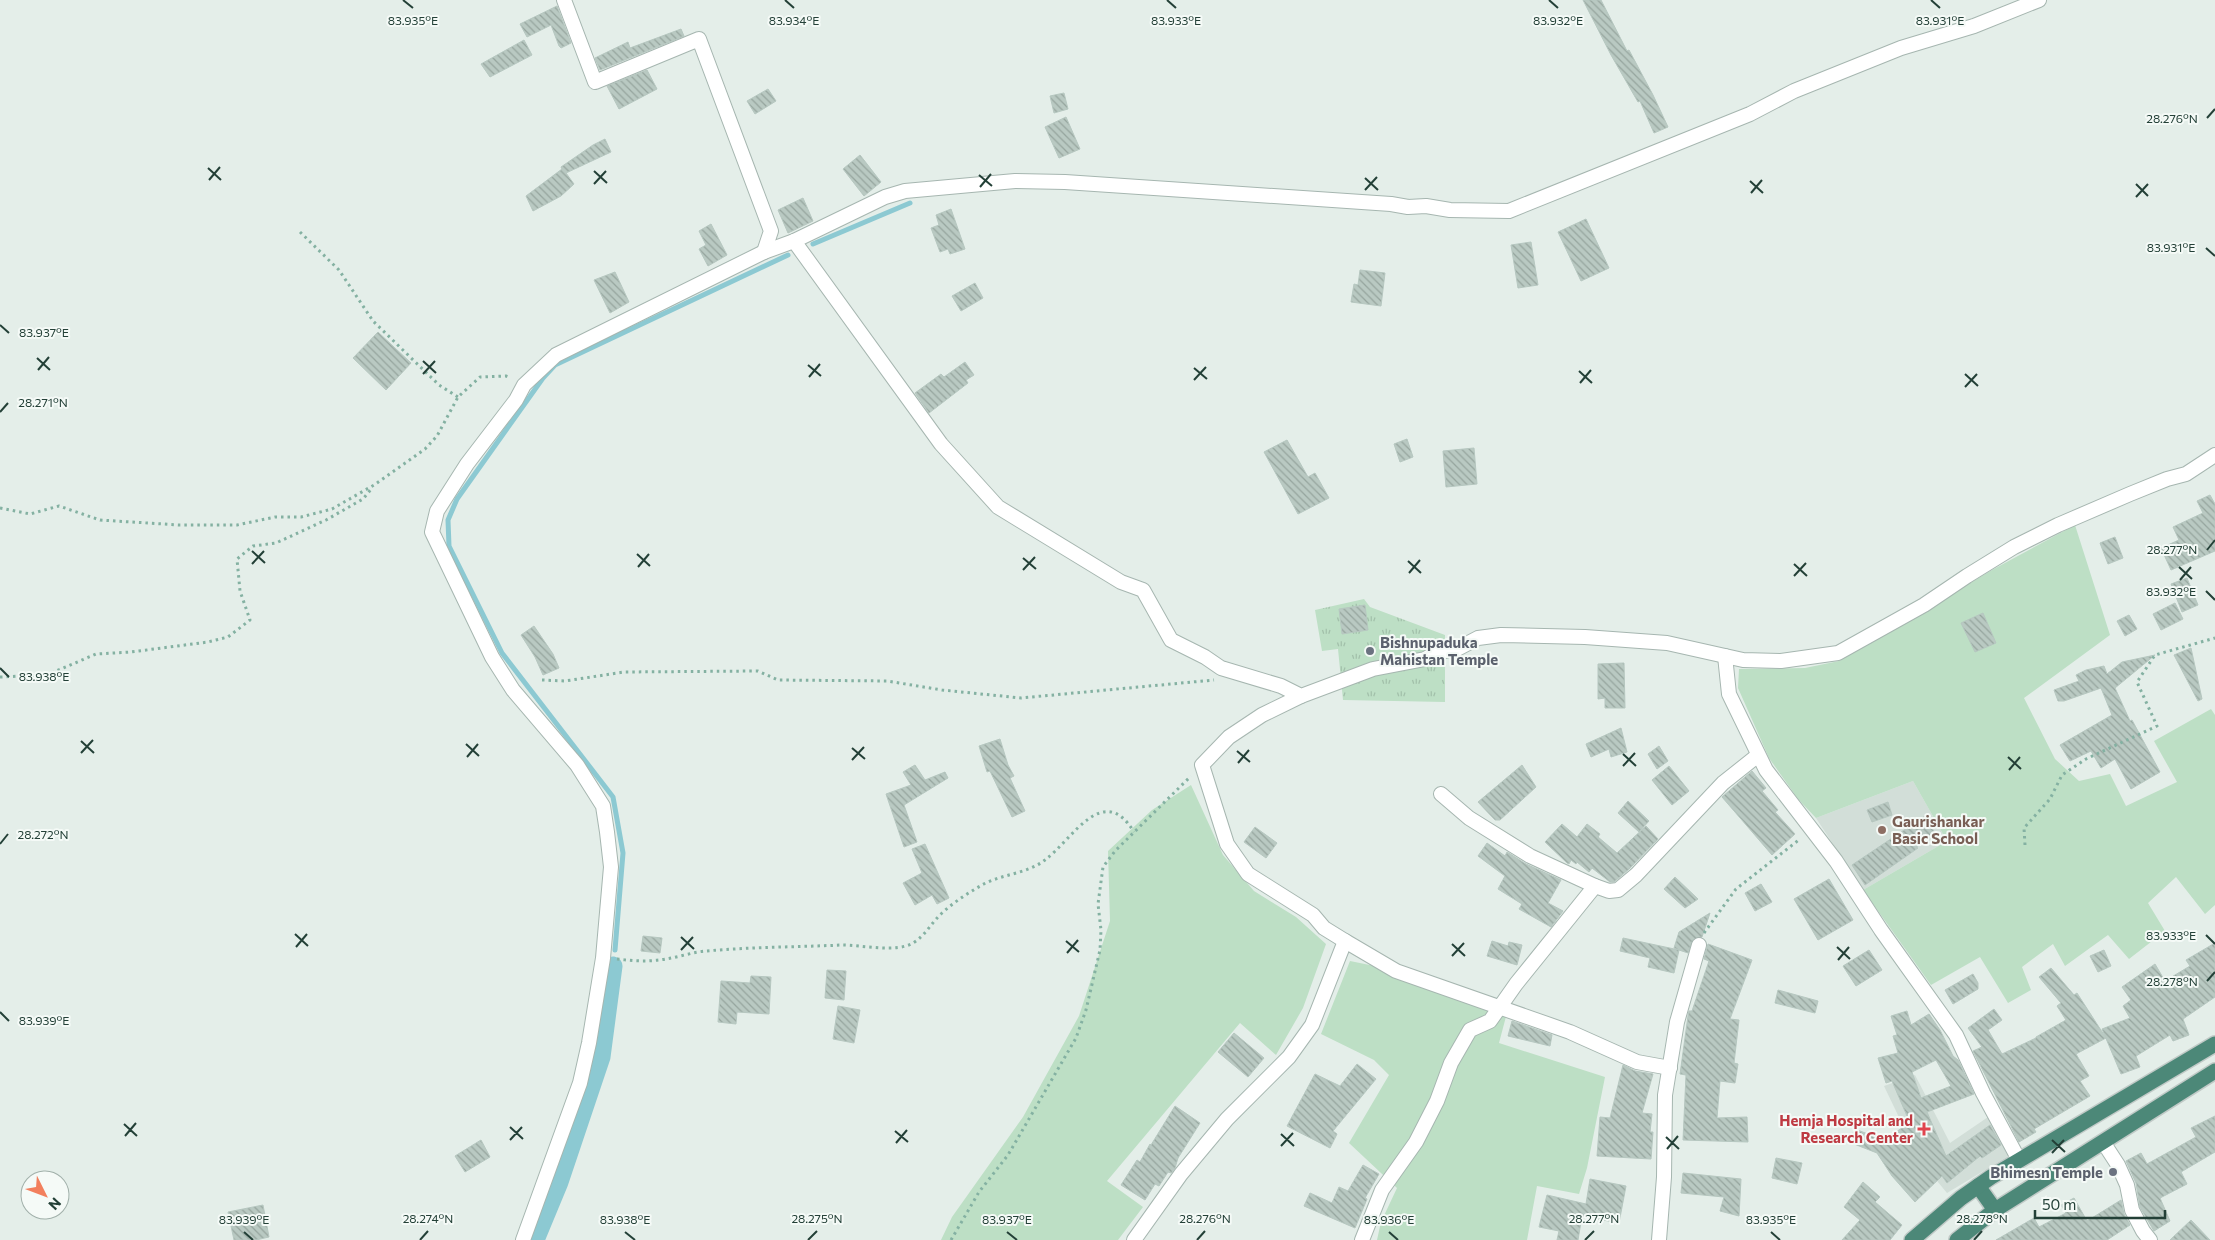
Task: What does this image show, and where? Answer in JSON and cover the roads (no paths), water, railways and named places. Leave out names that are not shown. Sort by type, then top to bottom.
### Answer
[{"type":"highway","points":[[1912,1240],[1978,1186],[2215,1044]]},
{"type":"highway","points":[[1957,1240],[1995,1210],[2215,1071]]},
{"type":"highway","points":[[1978,1186],[1995,1210]]},
{"type":"street","points":[[564,0],[595,82],[698,39],[771,232],[764,252]]},
{"type":"street","points":[[524,1240],[580,1083],[604,958],[611,868],[603,806],[577,765],[513,690],[492,657],[432,532],[437,512],[467,464],[516,400],[524,385],[556,355],[764,252],[794,241],[885,197],[905,191],[1015,180],[1391,204],[1408,207],[1426,206],[1450,210],[1509,211],[1750,114],[1794,91],[1901,48],[1974,26],[2039,0]]},
{"type":"street","points":[[794,241],[941,444],[998,507],[1120,582],[1143,590],[1172,640],[1205,657],[1221,668],[1281,686],[1301,696]]},
{"type":"street","points":[[1670,1068],[1637,1062],[1570,1032],[1396,972],[1324,928],[1313,915],[1248,874],[1227,844],[1202,765],[1229,737],[1271,710],[1301,696],[1373,669],[1425,659],[1438,652],[1457,649],[1478,638],[1500,635],[1585,637],[1667,643],[1743,660],[1781,661],[1838,653],[1924,605],[2014,547],[2058,525],[2130,494],[2168,478],[2186,474],[2215,455]]},
{"type":"street","points":[[1725,656],[1729,694],[1766,770],[1836,861],[1881,930],[1956,1034],[1983,1093],[2019,1160]]},
{"type":"street","points":[[1441,794],[1469,818],[1530,856],[1595,886],[1609,891],[1618,890],[1636,875],[1723,784],[1758,756]]},
{"type":"street","points":[[1362,1240],[1382,1190],[1416,1142],[1437,1101],[1450,1063],[1470,1030],[1490,1021],[1516,984],[1595,886]]},
{"type":"street","points":[[1134,1240],[1181,1174],[1227,1119],[1289,1057],[1312,1025],[1345,941]]},
{"type":"street","points":[[1659,1240],[1664,1176],[1665,1095],[1677,1022],[1699,945]]},
{"type":"street","points":[[2103,1142],[2118,1165],[2127,1185],[2132,1210],[2150,1240]]},
{"type":"waterway","points":[[813,244],[910,203]]},
{"type":"waterway","points":[[615,950],[623,853],[613,797],[502,653],[449,546],[448,520],[457,499],[543,378],[555,365],[788,255]]},
{"type":"waterway","points":[[535,1240],[559,1182],[601,1057],[613,966]]},
{"type":"place","name":"Bishnupaduka Mahistan Temple","points":[[1370,651]]},
{"type":"place","name":"Gaurishankar Basic School","points":[[1882,830]]},
{"type":"place","name":"Hemja Hospital and Research Center","points":[[1924,1129]]},
{"type":"place","name":"Bhimesn Temple","points":[[2113,1172]]}]
